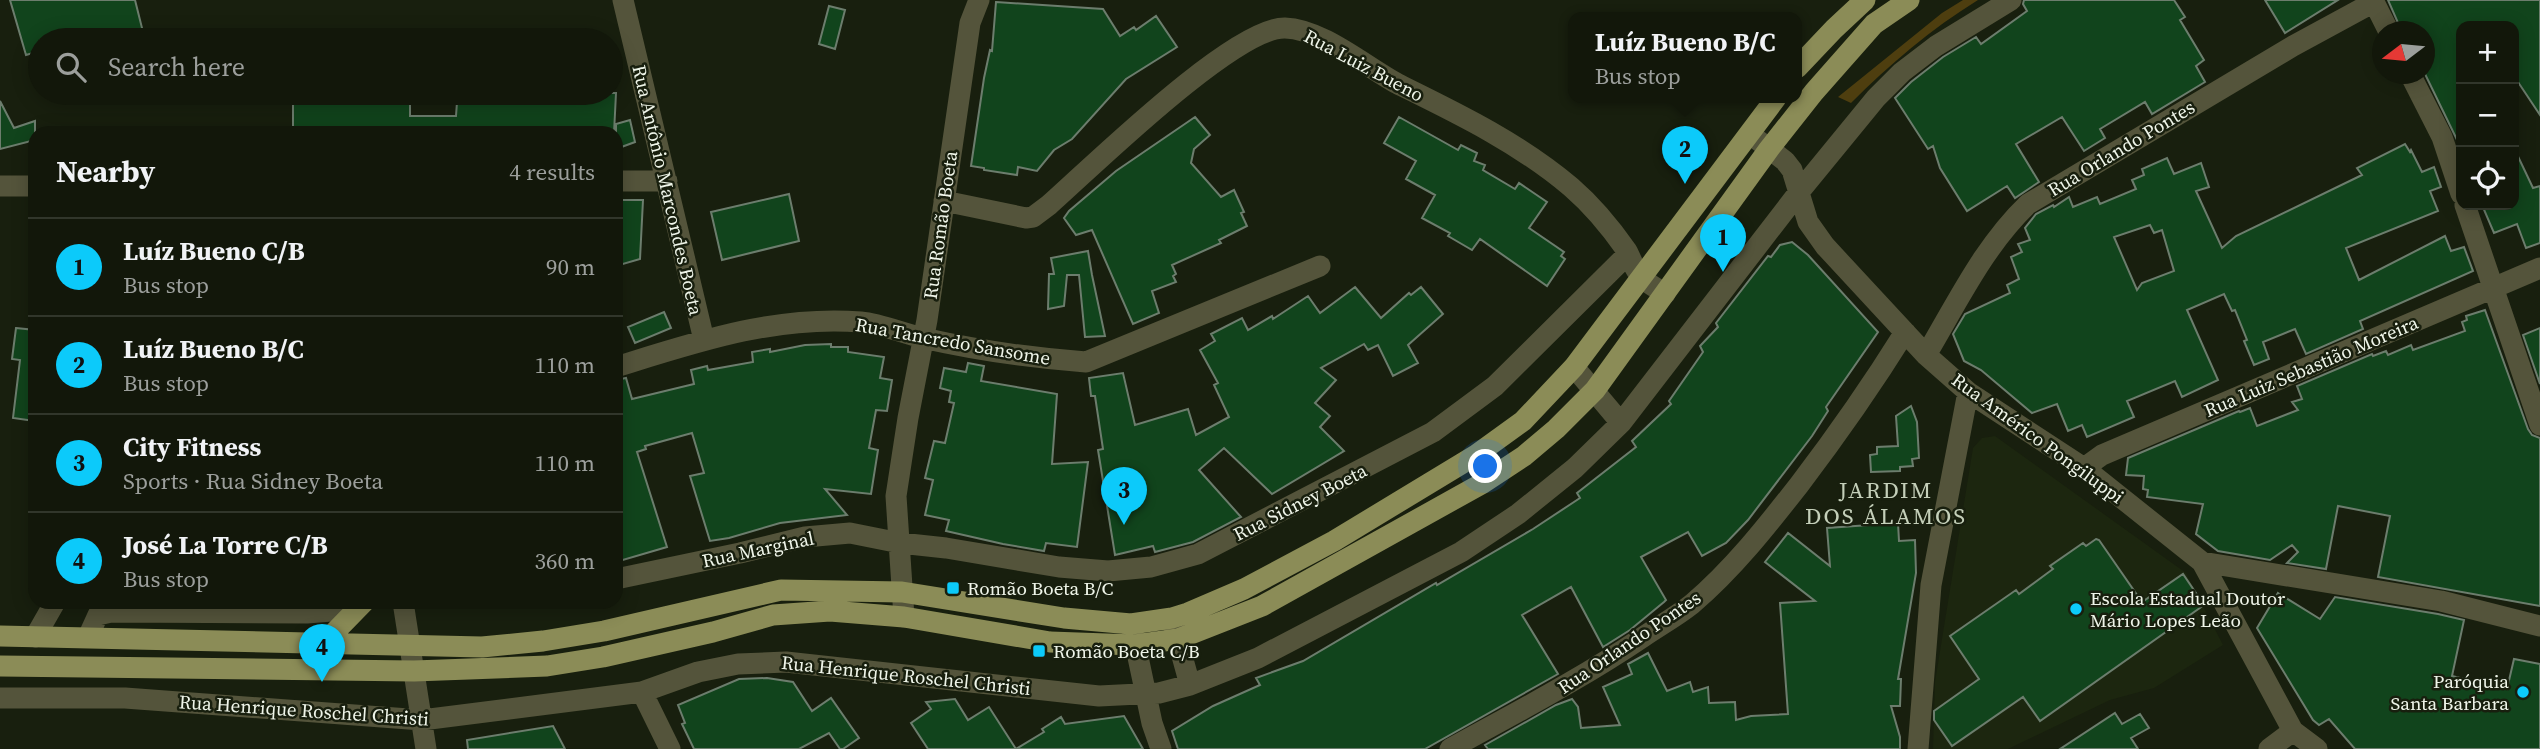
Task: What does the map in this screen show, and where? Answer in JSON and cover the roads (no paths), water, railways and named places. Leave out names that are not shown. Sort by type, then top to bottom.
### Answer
[{"type":"main road","points":[[1802,63],[1865,0]]},
{"type":"main road","points":[[0,666],[414,671],[547,666],[713,632],[774,615],[830,611],[904,617],[1050,642],[1135,645],[1175,629],[1262,606],[1483,483],[1524,456],[1595,390],[1769,149],[1874,24],[1909,0]]},
{"type":"main road","points":[[0,636],[482,647],[604,631],[781,590],[902,592],[1064,618],[1175,629],[1334,541],[1476,456],[1523,421],[1574,367],[1772,103]]},
{"type":"main road","points":[[316,643],[356,609]]},
{"type":"street","name":"Rua Antônio Marcondes Boeta","points":[[622,0],[704,340]]},
{"type":"street","name":"Rua Romão Boeta","points":[[904,617],[896,496],[924,338],[970,23],[979,0]]},
{"type":"street","name":"Rua Henrique Roschel Christi","points":[[0,698],[125,698],[422,720],[642,692],[698,672],[738,664],[786,662],[1100,696],[1147,694],[1190,685],[1258,658],[1461,552],[1518,514],[1575,468],[1621,423],[1799,192],[1876,98],[1902,72],[1936,46],[2011,0]]},
{"type":"street","points":[[2373,1],[2383,21]]},
{"type":"street","name":"Rua Orlando Pontes","points":[[1926,355],[1987,253],[2008,223],[2028,204],[2373,1]]},
{"type":"street","name":"Rua Luiz Bueno","points":[[944,201],[1018,217],[1033,217],[1177,93],[1247,41],[1270,30],[1283,28],[1310,34],[1351,54],[1395,82],[1502,137],[1570,186],[1591,206],[1628,254]]},
{"type":"street","points":[[2415,84],[2442,137],[2456,179]]},
{"type":"street","name":"Rua Américo Pongiluppi","points":[[1750,134],[1785,161],[1792,170],[1808,222],[1825,246],[1926,355],[1968,391],[2084,468],[2202,562],[2293,731],[2317,749]]},
{"type":"street","points":[[623,181],[667,181]]},
{"type":"street","points":[[0,186],[28,186]]},
{"type":"street","points":[[2467,210],[2540,425]]},
{"type":"street","points":[[1628,254],[1654,258],[1677,275]]},
{"type":"street","points":[[1628,254],[1641,277],[1665,294]]},
{"type":"street","name":"Rua Sidney Boeta","points":[[900,543],[1059,567],[1108,571],[1150,567],[1198,554],[1433,432],[1495,386],[1628,254]]},
{"type":"street","name":"Rua Tancredo Sansome","points":[[623,365],[704,340],[807,320],[863,322],[924,338],[1086,362],[1320,266]]},
{"type":"street","name":"Rua Luiz Sebastião Moreira","points":[[2084,468],[2102,455],[2540,268]]},
{"type":"street","name":"Rua Orlando Pontes","points":[[1450,749],[1549,697],[1691,604],[1768,526],[1856,408],[1905,332]]},
{"type":"street","points":[[1574,367],[1621,423]]},
{"type":"street","points":[[1918,749],[1930,585],[1968,391]]},
{"type":"street","name":"Rua Marginal","points":[[623,578],[805,537],[850,533],[900,543]]},
{"type":"street","points":[[2202,562],[2441,601],[2540,626]]},
{"type":"street","points":[[35,637],[51,609]]},
{"type":"street","points":[[88,637],[98,615],[111,612],[252,609]]},
{"type":"street","points":[[299,609],[316,643]]},
{"type":"street","points":[[404,609],[426,749]]},
{"type":"street","points":[[1131,624],[1152,723],[1161,749]]},
{"type":"street","points":[[1175,629],[1190,685]]},
{"type":"street","points":[[642,692],[670,749]]},
{"type":"street","points":[[2269,749],[2293,731]]},
{"type":"place","name":"Luíz Bueno B/C","points":[[1685,184]]},
{"type":"place","name":"Luíz Bueno C/B","points":[[1723,272]]},
{"type":"place","name":"City Fitness","points":[[1124,525]]},
{"type":"place","name":"Romão Boeta B/C","points":[[953,588]]},
{"type":"place","name":"Escola Estadual Doutor Mário Lopes Leão","points":[[2076,609]]},
{"type":"place","name":"Romão Boeta C/B","points":[[1039,651]]},
{"type":"place","name":"José La Torre C/B","points":[[322,682]]},
{"type":"place","name":"Paróquia Santa Barbara","points":[[2523,692]]},
{"type":"district","name":"JARDIM DOS ÁLAMOS","points":[[1886,503]]}]
